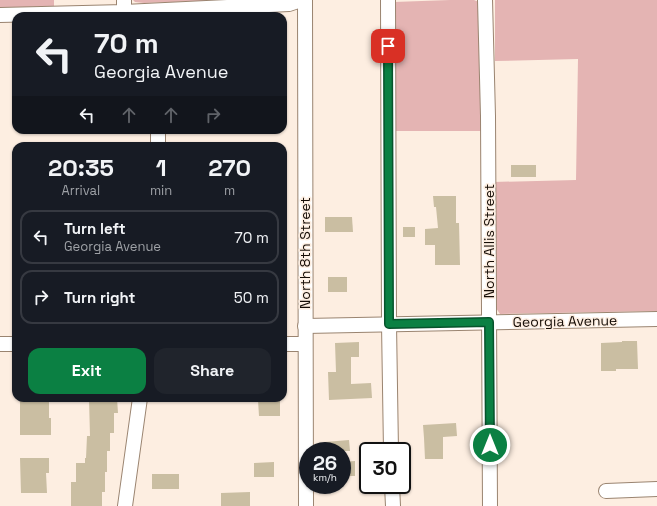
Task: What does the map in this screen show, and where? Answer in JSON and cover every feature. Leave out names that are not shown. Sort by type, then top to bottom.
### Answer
[{"type":"street","points":[[62,12],[289,4],[301,0]]},
{"type":"street","name":"North 8th Street","points":[[305,0],[306,506]]},
{"type":"street","points":[[388,0],[389,324],[392,442]]},
{"type":"street","name":"North Allis Street","points":[[485,0],[490,506]]},
{"type":"street","points":[[0,15],[12,14]]},
{"type":"street","name":"Georgia Avenue","points":[[305,326],[657,319]]},
{"type":"street","points":[[0,344],[12,344]]},
{"type":"street","points":[[287,344],[305,344]]},
{"type":"street","points":[[125,506],[139,402]]},
{"type":"street","points":[[606,491],[657,489]]},
{"type":"street","points":[[392,494],[393,506]]},
{"type":"shaded area","points":[[0,0],[54,0],[54,6],[0,8]]},
{"type":"shaded area","points":[[133,0],[228,0],[144,3],[135,2]]},
{"type":"shaded area","points":[[474,0],[479,2],[481,9],[481,131],[392,131],[394,2]]},
{"type":"shaded area","points":[[495,0],[657,0],[657,311],[500,314],[496,308],[493,182],[576,180],[578,59],[495,61]]},
{"type":"building","points":[[511,165],[536,165],[536,177],[511,177]]},
{"type":"building","points":[[433,196],[456,196],[456,223],[459,223],[460,265],[435,265],[435,245],[425,245],[425,229],[438,228],[436,207],[434,207]]},
{"type":"building","points":[[325,217],[352,217],[353,232],[325,232]]},
{"type":"building","points":[[403,227],[415,227],[415,237],[403,237]]},
{"type":"building","points":[[328,277],[347,277],[347,292],[328,292]]},
{"type":"building","points":[[637,341],[638,369],[601,371],[601,343]]},
{"type":"building","points":[[359,342],[359,357],[351,357],[351,384],[371,383],[372,398],[329,400],[328,372],[336,372],[335,343]]},
{"type":"building","points":[[20,402],[49,402],[51,435],[20,435]]},
{"type":"building","points":[[89,402],[117,402],[118,413],[114,413],[114,433],[110,433],[110,451],[107,451],[107,472],[105,472],[105,492],[102,492],[102,506],[71,506],[71,482],[76,482],[76,463],[85,463],[87,436],[90,436]]},
{"type":"building","points":[[258,402],[280,402],[280,416],[259,416]]},
{"type":"building","points":[[456,423],[457,436],[443,437],[443,459],[425,459],[423,425]]},
{"type":"building","points":[[349,440],[349,442],[325,442]]},
{"type":"building","points":[[20,458],[49,458],[49,473],[46,473],[47,493],[21,493]]},
{"type":"building","points":[[351,461],[355,461],[355,476],[351,476]]},
{"type":"building","points":[[274,462],[274,477],[254,477],[254,463]]},
{"type":"building","points":[[152,474],[179,474],[179,489],[152,489]]},
{"type":"building","points":[[250,492],[250,506],[221,506],[221,493]]},
{"type":"route","points":[[388,46],[389,324],[489,322],[490,445]]}]
